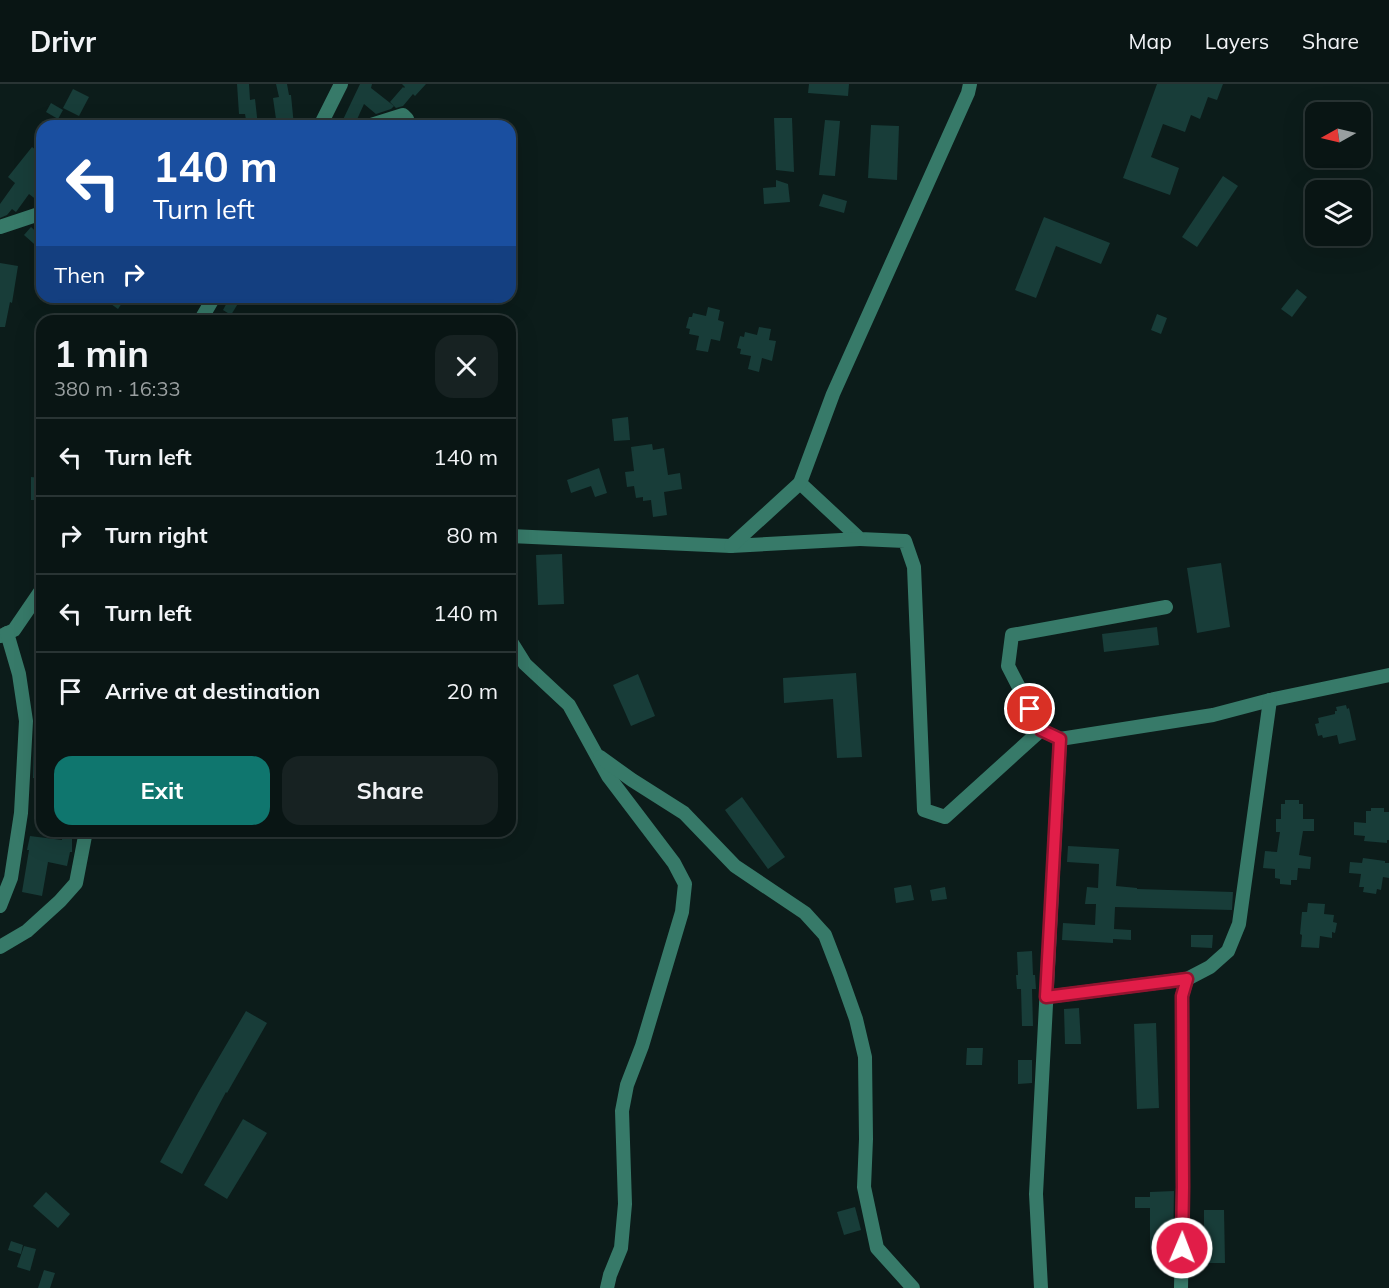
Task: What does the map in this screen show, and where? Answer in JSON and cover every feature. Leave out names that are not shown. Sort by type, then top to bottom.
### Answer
[{"type":"street","points":[[323,120],[341,84]]},
{"type":"street","points":[[731,546],[800,483],[833,394],[968,93],[970,84]]},
{"type":"street","points":[[385,120],[400,115],[406,120]]},
{"type":"street","points":[[0,228],[36,215]]},
{"type":"street","points":[[800,483],[860,539]]},
{"type":"street","points":[[516,536],[731,546],[860,539],[906,541],[914,567],[924,810],[945,817],[1041,730]]},
{"type":"street","points":[[0,906],[11,878],[21,813],[26,721],[19,674],[3,635],[14,630],[36,598]]},
{"type":"street","points":[[1166,607],[1012,635],[1008,666],[1041,730],[1060,739],[1213,715],[1270,700],[1389,675]]},
{"type":"street","points":[[516,650],[525,664],[569,705],[608,776],[674,863],[685,884],[682,912],[642,1046],[627,1085],[622,1111],[625,1204],[621,1248],[607,1288]]},
{"type":"street","points":[[1046,997],[1187,979],[1210,967],[1228,951],[1239,924],[1270,700]]},
{"type":"street","points":[[1041,1288],[1036,1194],[1060,739]]},
{"type":"street","points":[[597,755],[684,813],[735,866],[805,913],[825,935],[856,1019],[865,1057],[864,1187],[877,1248],[913,1288]]},
{"type":"street","points":[[0,947],[27,931],[76,883],[85,837]]},
{"type":"street","points":[[1181,1288],[1182,996],[1187,979]]},
{"type":"building","points":[[237,84],[249,84],[250,100],[255,99],[257,120],[246,120],[245,114],[239,114]]},
{"type":"building","points":[[276,84],[287,84],[289,95],[291,95],[293,120],[276,120],[273,98],[279,97]]},
{"type":"building","points":[[360,84],[372,84],[371,88],[394,106],[376,114],[364,104],[357,120],[343,120]]},
{"type":"building","points":[[402,84],[426,84],[403,106],[396,108],[390,102],[405,87]]},
{"type":"building","points":[[809,84],[849,84],[848,96],[808,93]]},
{"type":"building","points":[[1157,84],[1223,84],[1217,100],[1208,97],[1200,119],[1191,115],[1185,132],[1163,124],[1151,157],[1179,168],[1170,195],[1123,178]]},
{"type":"building","points":[[73,89],[89,97],[79,116],[63,108]]},
{"type":"building","points":[[51,103],[63,110],[58,119],[46,112]]},
{"type":"building","points":[[774,118],[792,118],[794,172],[776,170]]},
{"type":"building","points":[[825,120],[840,121],[835,176],[819,175]]},
{"type":"building","points":[[871,125],[899,126],[897,180],[868,178]]},
{"type":"building","points":[[32,147],[36,150],[36,199],[29,194],[16,212],[12,209],[0,218],[0,204],[15,183],[8,177]]},
{"type":"building","points":[[1223,176],[1238,186],[1197,247],[1182,237]]},
{"type":"building","points":[[776,180],[788,184],[790,202],[764,204],[763,188],[776,187]]},
{"type":"building","points":[[823,194],[847,201],[844,213],[819,206]]},
{"type":"building","points":[[1044,217],[1110,243],[1101,264],[1056,246],[1036,298],[1015,290]]},
{"type":"building","points":[[31,227],[36,232],[36,246],[24,235]]},
{"type":"building","points":[[0,263],[18,266],[12,303],[10,302],[5,327],[0,327]]},
{"type":"building","points":[[1297,289],[1307,297],[1292,317],[1281,309]]},
{"type":"building","points":[[110,303],[122,303],[118,309]]},
{"type":"building","points":[[227,303],[238,303],[231,315],[223,310]]},
{"type":"building","points":[[708,307],[720,310],[718,320],[724,322],[720,341],[711,339],[708,352],[696,350],[699,336],[689,334],[690,329],[686,328],[689,317],[692,317],[693,313],[706,316]]},
{"type":"building","points":[[1157,314],[1167,318],[1161,334],[1151,330]]},
{"type":"building","points":[[759,327],[771,329],[769,340],[776,341],[772,361],[762,358],[759,372],[748,369],[751,356],[740,354],[741,349],[737,348],[740,336],[744,337],[745,332],[757,335]]},
{"type":"building","points":[[628,417],[630,440],[614,441],[612,419]]},
{"type":"building","points":[[652,444],[653,450],[664,448],[668,475],[680,473],[682,489],[664,492],[667,515],[653,517],[651,500],[643,501],[643,497],[636,498],[634,486],[627,487],[625,472],[634,471],[631,447]]},
{"type":"building","points":[[599,468],[607,493],[595,497],[591,486],[571,493],[567,480]]},
{"type":"building","points":[[31,477],[36,477],[36,500],[31,500]]},
{"type":"building","points":[[562,554],[564,604],[538,605],[536,555]]},
{"type":"building","points":[[1221,563],[1230,627],[1197,633],[1187,568]]},
{"type":"building","points":[[1157,627],[1159,645],[1104,652],[1102,634]]},
{"type":"building","points":[[856,673],[862,757],[837,758],[833,699],[784,703],[783,678]]},
{"type":"building","points":[[638,674],[655,716],[631,726],[613,685]]},
{"type":"building","points":[[1346,705],[1347,709],[1349,708],[1356,740],[1339,744],[1337,735],[1323,738],[1322,735],[1318,736],[1315,724],[1319,723],[1318,718],[1335,714],[1336,707]]},
{"type":"building","points":[[34,739],[36,739],[36,778],[33,778]]},
{"type":"building","points":[[742,797],[785,857],[768,869],[725,810]]},
{"type":"building","points":[[1285,800],[1299,800],[1299,804],[1303,804],[1303,819],[1314,819],[1314,831],[1303,831],[1299,855],[1311,857],[1310,869],[1298,868],[1297,880],[1291,880],[1291,885],[1280,884],[1280,879],[1275,878],[1275,869],[1263,868],[1265,851],[1277,852],[1280,832],[1276,832],[1276,819],[1281,819],[1281,804],[1285,804]]},
{"type":"building","points":[[1371,808],[1384,808],[1384,812],[1389,812],[1389,840],[1387,843],[1364,841],[1365,836],[1354,835],[1354,822],[1366,823],[1366,811],[1371,811]]},
{"type":"building","points":[[30,836],[62,840],[62,837],[72,837],[72,852],[70,852],[67,866],[48,862],[42,896],[22,892]]},
{"type":"building","points":[[1068,846],[1119,849],[1116,886],[1137,889],[1233,892],[1232,910],[1115,907],[1114,929],[1131,930],[1131,940],[1113,939],[1113,943],[1062,940],[1063,923],[1095,925],[1096,904],[1085,904],[1087,887],[1098,888],[1099,864],[1067,862]]},
{"type":"building","points":[[1363,858],[1389,863],[1389,878],[1383,877],[1381,890],[1377,889],[1376,894],[1363,892],[1364,887],[1359,887],[1361,874],[1349,873],[1350,862],[1362,863]]},
{"type":"building","points":[[911,885],[914,900],[896,903],[894,888]]},
{"type":"building","points":[[945,887],[947,899],[932,901],[930,890]]},
{"type":"building","points":[[1308,903],[1325,904],[1324,914],[1334,915],[1333,922],[1337,923],[1335,933],[1332,932],[1332,938],[1320,936],[1319,948],[1301,947],[1302,912],[1307,912]]},
{"type":"building","points":[[1191,935],[1213,935],[1212,948],[1191,947]]},
{"type":"building","points":[[1032,951],[1036,989],[1032,989],[1033,1026],[1022,1026],[1021,989],[1017,989],[1016,975],[1018,975],[1017,952]]},
{"type":"building","points":[[1079,1008],[1081,1044],[1065,1044],[1064,1009]]},
{"type":"building","points":[[246,1011],[267,1023],[226,1092],[182,1174],[160,1162]]},
{"type":"building","points":[[1156,1023],[1159,1108],[1137,1109],[1134,1024]]},
{"type":"building","points":[[967,1048],[983,1048],[982,1065],[966,1065]]},
{"type":"building","points":[[1018,1060],[1032,1060],[1032,1083],[1018,1084]]},
{"type":"building","points":[[243,1119],[267,1133],[227,1199],[204,1185]]},
{"type":"building","points":[[1174,1191],[1173,1249],[1150,1250],[1150,1208],[1135,1208],[1135,1197],[1150,1197],[1150,1192]]},
{"type":"building","points":[[46,1192],[70,1214],[58,1228],[33,1206]]},
{"type":"building","points":[[855,1207],[861,1230],[844,1235],[837,1212]]},
{"type":"building","points":[[1204,1210],[1224,1210],[1225,1263],[1204,1263]]},
{"type":"building","points":[[11,1241],[23,1245],[21,1254],[8,1250]]},
{"type":"building","points":[[24,1246],[36,1249],[30,1271],[17,1267]]},
{"type":"building","points":[[44,1270],[55,1273],[50,1288],[38,1288]]},
{"type":"route","points":[[1030,709],[1041,730],[1060,739],[1046,997],[1187,979],[1182,996],[1182,1248]]}]
